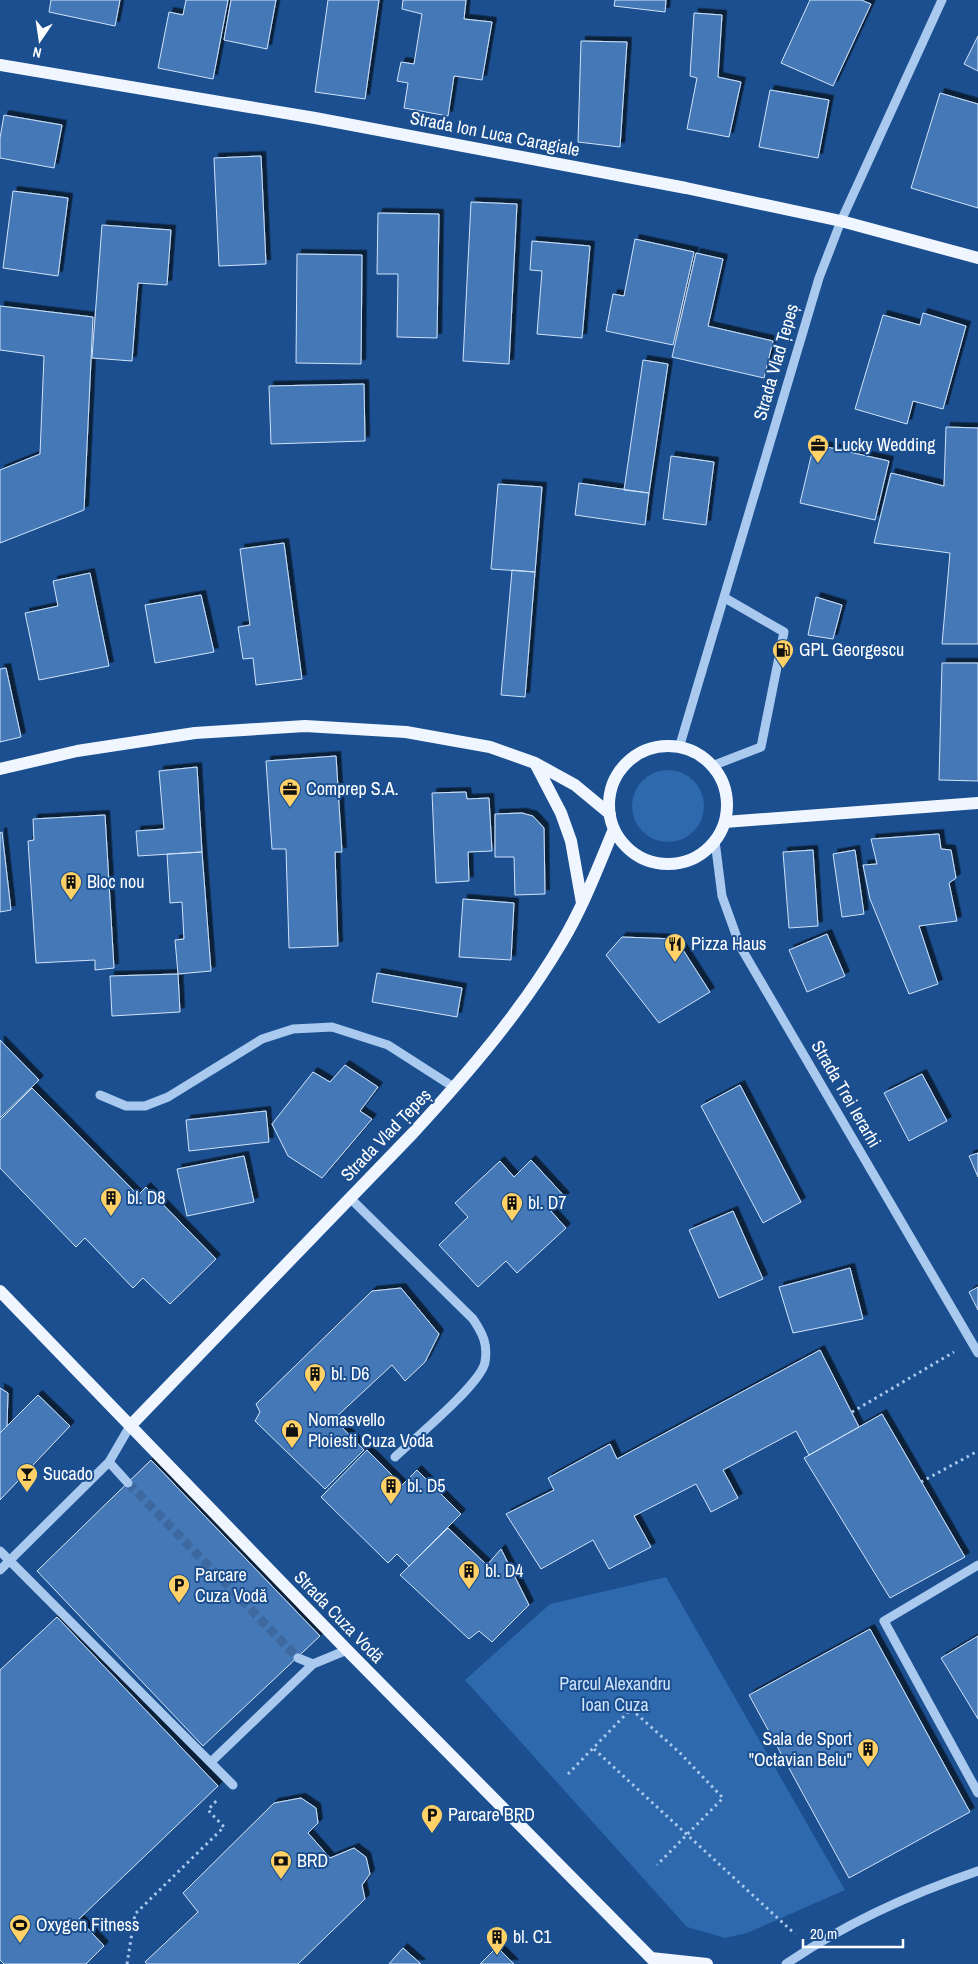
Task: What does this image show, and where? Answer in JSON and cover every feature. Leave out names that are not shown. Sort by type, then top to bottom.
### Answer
[{"type":"main road","name":"Strada Ion Luca Caragiale","points":[[0,65],[315,118],[686,188],[841,221],[978,258]]},
{"type":"main road","points":[[0,769],[77,751],[194,733],[305,726],[406,732],[448,737],[490,747],[535,763],[575,785],[610,814]]},
{"type":"main road","points":[[656,748],[679,748],[703,758],[712,766],[726,792],[725,822],[715,841],[702,853],[685,862],[661,864],[638,856],[628,848],[614,828],[609,800],[618,775],[630,762],[644,752],[656,748]]},
{"type":"main road","points":[[535,763],[561,813],[570,842],[582,903]]},
{"type":"main road","points":[[725,822],[978,803]]},
{"type":"main road","name":"Strada Vlad Țepeș","points":[[130,1426],[455,1088],[510,1020],[540,978],[563,941],[582,903],[614,828]]},
{"type":"main road","name":"Strada Cuza Vodă","points":[[0,1290],[347,1650],[653,1962]]},
{"type":"main road","points":[[653,1962],[706,1964]]},
{"type":"street","name":"Strada Vlad Țepeș","points":[[679,748],[819,278],[841,221],[942,0]]},
{"type":"street","points":[[712,766],[761,747],[784,632],[725,598]]},
{"type":"street","name":"Strada Trei Ierarhi","points":[[715,841],[722,896],[740,946],[978,1353]]},
{"type":"street","points":[[100,1095],[126,1106],[145,1106],[168,1097],[262,1039],[293,1029],[332,1027],[388,1046],[455,1088]]},
{"type":"street","points":[[350,1198],[473,1319],[486,1338],[485,1364],[473,1384],[395,1457]]},
{"type":"street","points":[[0,1570],[109,1462],[130,1426]]},
{"type":"street","points":[[109,1462],[128,1483]]},
{"type":"street","points":[[0,1551],[233,1785]]},
{"type":"street","points":[[978,1565],[884,1621],[978,1793]]},
{"type":"street","points":[[211,1762],[313,1664],[347,1650]]},
{"type":"street","points":[[298,1658],[313,1664]]},
{"type":"street","points":[[786,1964],[858,1921],[908,1897],[978,1871]]},
{"type":"path","points":[[852,1412],[972,1342]]},
{"type":"path","points":[[921,1482],[978,1451]]},
{"type":"path","points":[[568,1774],[632,1709],[679,1752],[722,1798],[657,1865]]},
{"type":"path","points":[[594,1749],[810,1948]]},
{"type":"path","points":[[127,1964],[135,1914],[224,1827],[208,1810]]},
{"type":"green space","points":[[668,770],[682,773],[694,780],[701,792],[704,806],[701,820],[694,832],[682,839],[668,842],[654,839],[642,832],[635,820],[632,806],[635,792],[642,780],[654,773]]},
{"type":"green space","name":"Parcul Alexandru Ioan Cuza","points":[[666,1577],[845,1890],[747,1933],[725,1938],[687,1927],[465,1680],[550,1604]]},
{"type":"building","points":[[51,0],[120,0],[115,26],[49,12]]},
{"type":"building","points":[[186,0],[228,0],[213,79],[158,68],[169,12],[183,15]]},
{"type":"building","points":[[231,0],[276,0],[267,49],[224,40]]},
{"type":"building","points":[[328,0],[379,0],[365,99],[315,92]]},
{"type":"building","points":[[403,0],[466,0],[464,19],[492,22],[482,80],[454,76],[448,116],[404,108],[408,83],[397,81],[401,62],[414,64],[422,14],[402,9]]},
{"type":"building","points":[[615,0],[666,0],[665,12],[614,6]]},
{"type":"building","points":[[810,0],[861,0],[871,4],[833,86],[781,63]]},
{"type":"building","points":[[694,13],[722,15],[718,77],[741,82],[729,137],[687,129],[697,78],[690,76]]},
{"type":"building","points":[[978,36],[978,71],[964,64]]},
{"type":"building","points":[[581,41],[627,42],[620,147],[578,142]]},
{"type":"building","points":[[770,90],[829,100],[818,158],[759,147]]},
{"type":"building","points":[[940,93],[978,104],[978,208],[911,188]]},
{"type":"building","points":[[4,115],[62,125],[54,168],[0,158],[0,138]]},
{"type":"building","points":[[261,156],[266,264],[219,266],[214,158]]},
{"type":"building","points":[[13,191],[68,198],[58,276],[3,268]]},
{"type":"building","points":[[471,202],[517,204],[509,364],[463,361]]},
{"type":"building","points":[[378,213],[439,214],[437,338],[397,337],[398,274],[377,274]]},
{"type":"building","points":[[102,225],[171,230],[167,285],[138,283],[132,361],[92,358]]},
{"type":"building","points":[[635,239],[694,252],[673,345],[606,331],[613,294],[624,296]]},
{"type":"building","points":[[532,241],[590,246],[582,338],[537,334],[542,271],[530,270]]},
{"type":"building","points":[[696,253],[723,259],[708,326],[773,341],[764,378],[672,357]]},
{"type":"building","points":[[297,254],[362,255],[361,364],[296,363]]},
{"type":"building","points":[[0,306],[93,317],[84,510],[0,543],[0,470],[40,454],[44,356],[0,350]]},
{"type":"building","points":[[923,313],[966,326],[943,409],[913,401],[907,424],[855,409],[883,315],[920,325]]},
{"type":"building","points":[[643,360],[668,364],[649,493],[624,490]]},
{"type":"building","points":[[364,384],[365,441],[271,444],[269,386]]},
{"type":"building","points":[[946,427],[978,428],[978,644],[942,644],[950,553],[874,543],[891,473],[944,486]]},
{"type":"building","points":[[814,444],[889,461],[875,520],[800,503]]},
{"type":"building","points":[[671,456],[714,462],[706,525],[663,519]]},
{"type":"building","points":[[579,483],[649,493],[645,525],[575,515]]},
{"type":"building","points":[[498,484],[542,487],[535,572],[491,569]]},
{"type":"building","points":[[284,543],[302,679],[256,685],[253,658],[243,659],[238,627],[250,625],[240,549]]},
{"type":"building","points":[[512,570],[535,572],[525,697],[501,695]]},
{"type":"building","points":[[90,573],[109,666],[39,680],[25,613],[58,606],[53,581]]},
{"type":"building","points":[[201,595],[214,652],[155,663],[145,605]]},
{"type":"building","points":[[816,597],[842,605],[833,639],[808,635]]},
{"type":"building","points":[[942,663],[978,663],[978,781],[939,780]]},
{"type":"building","points":[[6,668],[21,737],[0,742],[0,669]]},
{"type":"building","points":[[336,756],[342,852],[335,852],[338,946],[289,948],[286,849],[272,849],[266,761]]},
{"type":"building","points":[[197,767],[202,852],[138,856],[136,831],[164,829],[159,771]]},
{"type":"building","points":[[466,792],[467,799],[489,798],[492,851],[468,852],[469,881],[436,883],[432,793]]},
{"type":"building","points":[[522,813],[533,816],[544,828],[545,894],[515,895],[514,857],[495,857],[495,814]]},
{"type":"building","name":"Bloc nou","points":[[105,815],[114,968],[95,970],[95,960],[36,963],[28,841],[34,840],[33,819]]},
{"type":"building","points":[[2,832],[11,910],[0,912],[0,833]]},
{"type":"building","points":[[939,834],[941,849],[951,850],[956,878],[949,883],[957,921],[919,926],[938,984],[909,994],[870,899],[863,865],[877,864],[871,839]]},
{"type":"building","points":[[813,850],[818,926],[789,928],[783,852]]},
{"type":"building","points":[[855,850],[864,914],[842,917],[833,854]]},
{"type":"building","points":[[202,852],[211,971],[178,974],[175,940],[184,939],[182,902],[170,903],[167,854]]},
{"type":"building","points":[[463,899],[514,903],[511,960],[459,957]]},
{"type":"building","points":[[827,934],[845,976],[807,992],[789,950]]},
{"type":"building","points":[[622,937],[676,939],[710,992],[659,1023],[606,955]]},
{"type":"building","points":[[377,973],[462,988],[457,1017],[372,1002]]},
{"type":"building","points":[[178,974],[180,1012],[112,1016],[110,976]]},
{"type":"building","points":[[0,1040],[39,1080],[0,1118]]},
{"type":"building","points":[[345,1065],[378,1087],[360,1111],[372,1119],[322,1178],[288,1156],[272,1124],[313,1072],[330,1082]]},
{"type":"building","points":[[922,1074],[947,1121],[909,1141],[884,1093]]},
{"type":"building","points":[[740,1085],[801,1202],[763,1223],[701,1106]]},
{"type":"building","name":"bl. D8","points":[[32,1088],[138,1195],[146,1187],[216,1259],[170,1304],[143,1278],[133,1288],[85,1238],[76,1247],[0,1168],[0,1120]]},
{"type":"building","points":[[266,1111],[269,1142],[189,1151],[186,1120]]},
{"type":"building","points":[[978,1153],[978,1177],[969,1156]]},
{"type":"building","points":[[244,1156],[254,1202],[187,1216],[177,1169]]},
{"type":"building","name":"bl. D7","points":[[531,1160],[565,1197],[550,1210],[566,1228],[517,1273],[506,1261],[478,1287],[439,1245],[468,1217],[455,1203],[500,1161],[514,1177]]},
{"type":"building","points":[[733,1211],[763,1279],[719,1298],[689,1230]]},
{"type":"building","points":[[850,1268],[863,1319],[793,1333],[779,1287]]},
{"type":"building","points":[[978,1287],[978,1310],[969,1292]]},
{"type":"building","name":"bl. D6","points":[[401,1288],[439,1334],[425,1362],[405,1381],[392,1365],[334,1419],[364,1450],[325,1489],[255,1421],[260,1412],[256,1404],[372,1291]]},
{"type":"building","points":[[820,1350],[859,1427],[809,1455],[796,1431],[723,1470],[738,1498],[711,1512],[696,1484],[634,1516],[651,1547],[609,1569],[593,1540],[541,1569],[506,1514],[554,1490],[548,1478],[610,1444],[617,1459]]},
{"type":"building","points":[[0,1388],[8,1393],[7,1426],[0,1433]]},
{"type":"building","points":[[38,1395],[70,1426],[0,1500],[0,1433]]},
{"type":"building","points":[[882,1414],[965,1557],[890,1598],[804,1458]]},
{"type":"building","name":"bl. D5","points":[[367,1450],[402,1485],[417,1470],[461,1514],[409,1566],[397,1554],[388,1563],[321,1497]]},
{"type":"building","name":"Parcare Cuza Vodă","points":[[151,1460],[320,1636],[203,1746],[37,1571]]},
{"type":"building","name":"bl. D4","points":[[448,1528],[487,1565],[501,1549],[529,1605],[492,1642],[479,1631],[469,1639],[400,1575]]},
{"type":"building","points":[[57,1617],[218,1786],[79,1919],[104,1946],[86,1964],[4,1964],[0,1960],[0,1670]]},
{"type":"building","name":"Sala de Sport \"Octavian Belu\"","points":[[870,1629],[970,1812],[849,1878],[749,1695]]},
{"type":"building","points":[[978,1636],[978,1719],[941,1658]]},
{"type":"building","name":"BRD","points":[[301,1798],[316,1808],[318,1823],[308,1833],[330,1858],[354,1848],[366,1857],[370,1874],[362,1885],[365,1899],[298,1964],[147,1964],[145,1962],[198,1912],[183,1893],[274,1803]]},
{"type":"building","name":"bl. C1","points":[[497,1947],[514,1964],[480,1964]]},
{"type":"building","points":[[403,1948],[421,1964],[389,1964]]},
{"type":"tunnel","points":[[128,1483],[298,1658]]},
{"type":"place","name":"Lucky Wedding","points":[[818,464]]},
{"type":"place","name":"GPL Georgescu","points":[[783,669]]},
{"type":"place","name":"Comprep S.A.","points":[[290,808]]},
{"type":"place","name":"Bloc nou","points":[[71,901]]},
{"type":"place","name":"Pizza Haus","points":[[675,963]]},
{"type":"place","name":"bl. D8","points":[[111,1217]]},
{"type":"place","name":"bl. D7","points":[[512,1222]]},
{"type":"place","name":"bl. D6","points":[[315,1393]]},
{"type":"place","name":"Nomasvello Ploiesti Cuza Voda","points":[[292,1449]]},
{"type":"place","name":"Sucado","points":[[27,1493]]},
{"type":"place","name":"bl. D5","points":[[391,1505]]},
{"type":"place","name":"bl. D4","points":[[469,1590]]},
{"type":"place","name":"Parcare Cuza Vodă","points":[[179,1604]]},
{"type":"place","name":"Sala de Sport \"Octavian Belu\"","points":[[868,1768]]},
{"type":"place","name":"Parcare BRD","points":[[432,1834]]},
{"type":"place","name":"BRD","points":[[281,1880]]},
{"type":"place","name":"Oxygen Fitness","points":[[20,1944]]},
{"type":"place","name":"bl. C1","points":[[497,1956]]}]
